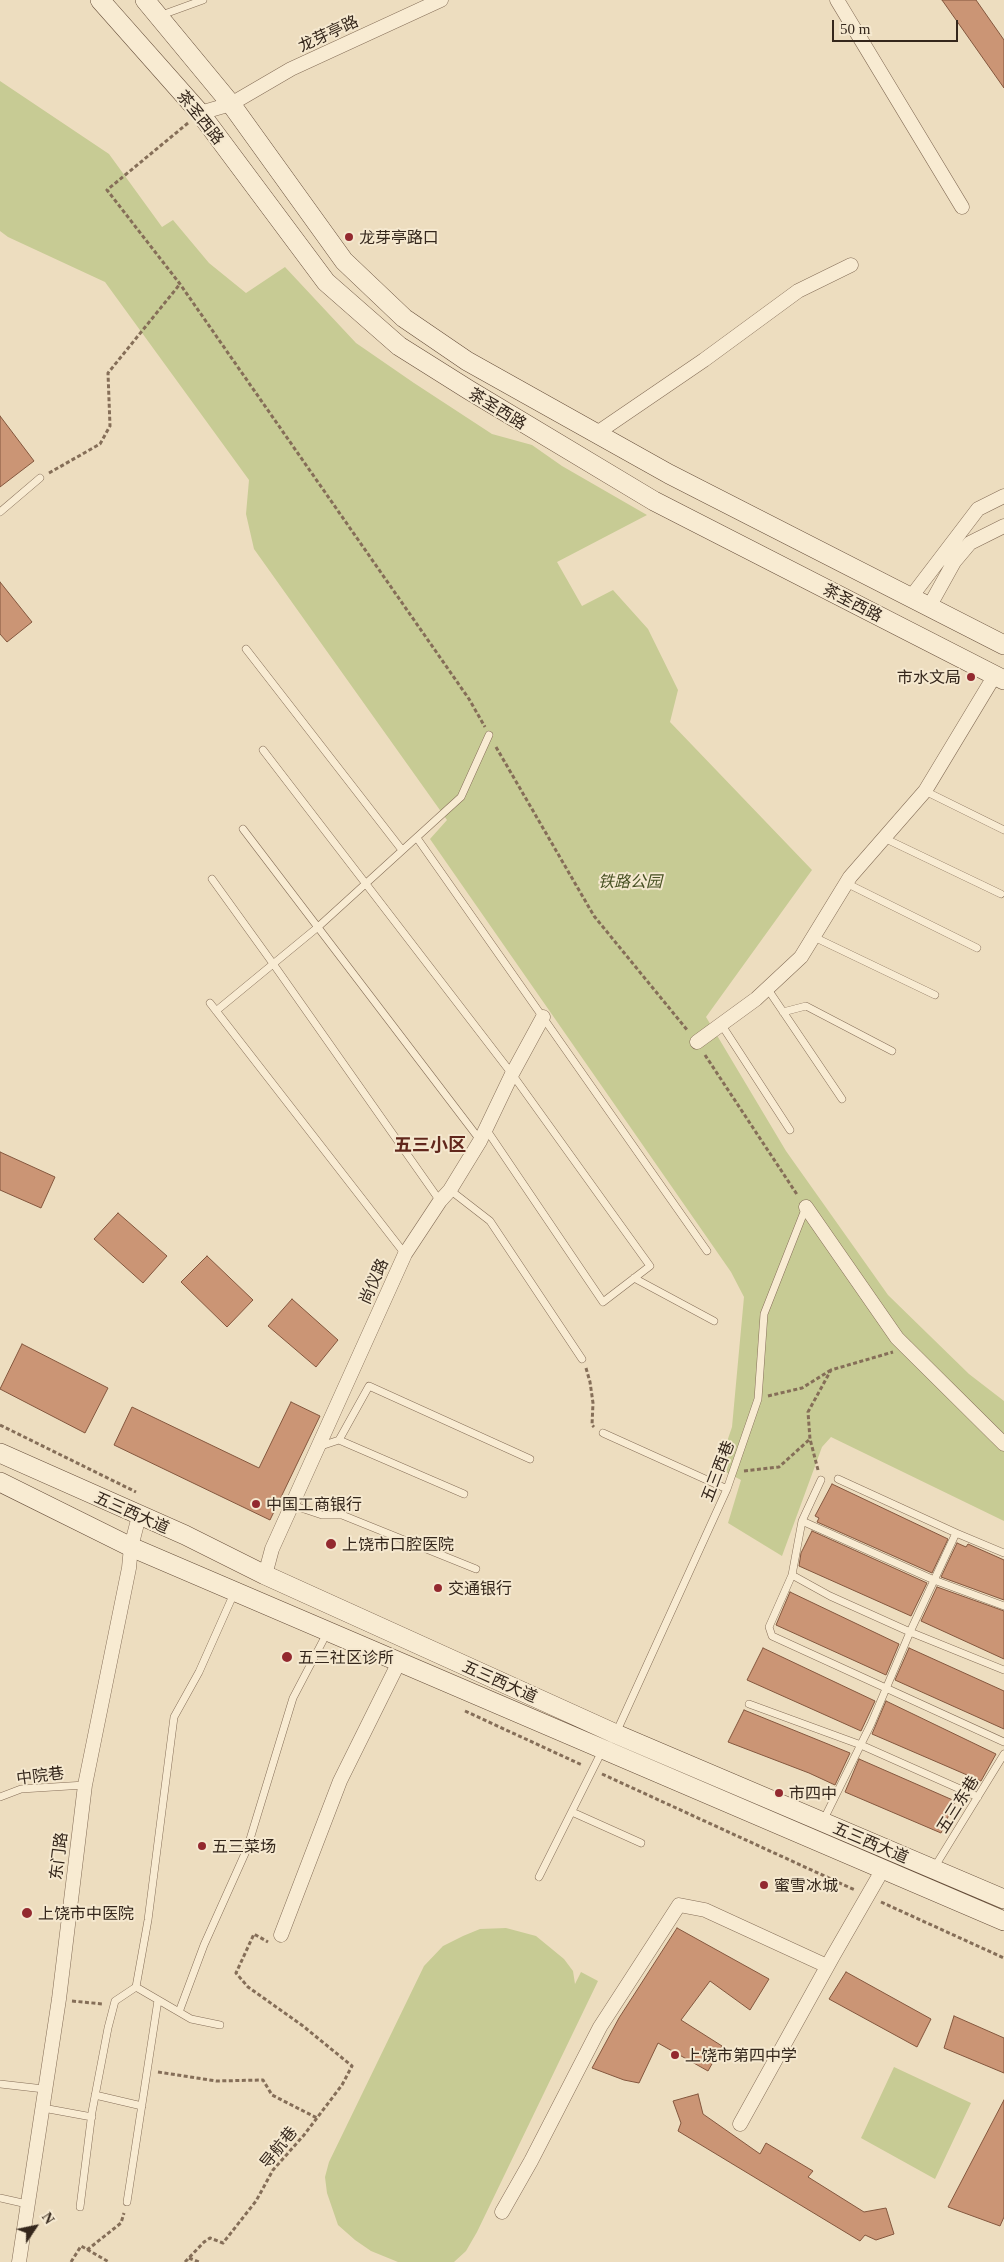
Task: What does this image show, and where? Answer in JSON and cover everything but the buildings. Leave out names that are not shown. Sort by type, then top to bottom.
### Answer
[{"type":"main road","name":"茶圣西路","points":[[100,0],[200,113],[326,282],[399,346],[468,390],[654,500],[1000,677]]},
{"type":"main road","name":"茶圣西路","points":[[145,0],[231,104],[344,261],[404,318],[467,361],[669,474],[1004,645]]},
{"type":"main road","name":"五三西大道","points":[[0,1453],[185,1535],[265,1574],[616,1734],[1004,1899]]},
{"type":"main road","name":"五三西大道","points":[[0,1482],[131,1547],[1004,1921]]},
{"type":"street","name":"龙芽亭路","points":[[200,113],[231,104],[292,69],[427,3],[442,0]]},
{"type":"street","points":[[837,0],[962,208]]},
{"type":"street","points":[[597,433],[704,360],[798,291],[851,265]]},
{"type":"street","points":[[911,597],[978,509],[1004,496]]},
{"type":"street","points":[[929,606],[954,562],[970,542],[1004,526]]},
{"type":"street","points":[[697,1042],[767,988],[801,957],[846,884],[925,791],[1000,677]]},
{"type":"street","name":"尚仪路","points":[[265,1574],[272,1549],[405,1254],[440,1201],[450,1190],[483,1135],[512,1074],[543,1017]]},
{"type":"street","points":[[806,1207],[897,1338],[1004,1444]]},
{"type":"street","name":"东门路","points":[[20,2262],[27,2204],[43,2108],[44,2089],[59,1999],[84,1785],[130,1568],[131,1547],[139,1516]]},
{"type":"street","points":[[281,1935],[340,1781],[399,1662]]},
{"type":"street","points":[[740,2124],[883,1869]]},
{"type":"street","points":[[502,2212],[531,2161],[600,2027],[679,1905],[705,1910],[827,1966]]},
{"type":"lane","points":[[159,16],[204,0]]},
{"type":"lane","points":[[1,510],[40,478]]},
{"type":"lane","points":[[246,650],[402,850]]},
{"type":"lane","points":[[216,1011],[318,928],[461,797],[489,735]]},
{"type":"lane","points":[[243,830],[318,928],[483,1135],[603,1302],[650,1266],[512,1074],[263,750]]},
{"type":"lane","points":[[925,791],[1004,830]]},
{"type":"lane","points":[[417,838],[707,1251]]},
{"type":"lane","points":[[884,838],[1001,894]]},
{"type":"lane","points":[[212,879],[440,1201]]},
{"type":"lane","points":[[846,884],[977,948]]},
{"type":"lane","points":[[814,937],[935,995]]},
{"type":"lane","points":[[767,988],[842,1099]]},
{"type":"lane","points":[[210,1004],[405,1254]]},
{"type":"lane","points":[[783,1012],[806,1006],[892,1051]]},
{"type":"lane","points":[[721,1024],[790,1130]]},
{"type":"lane","points":[[450,1190],[490,1221],[582,1359]]},
{"type":"lane","name":"五三西巷","points":[[616,1734],[727,1489],[758,1399],[764,1314],[806,1207]]},
{"type":"lane","points":[[634,1278],[714,1321]]},
{"type":"lane","points":[[339,1440],[368,1386],[530,1459]]},
{"type":"lane","points":[[603,1433],[727,1489]]},
{"type":"lane","points":[[318,1447],[339,1440],[464,1494]]},
{"type":"lane","points":[[838,1479],[1004,1553]]},
{"type":"lane","points":[[821,1480],[802,1521],[792,1575],[768,1627],[772,1636],[1004,1742]]},
{"type":"lane","points":[[292,1505],[322,1515],[342,1515],[476,1569]]},
{"type":"lane","points":[[802,1521],[934,1580],[1004,1606]]},
{"type":"lane","points":[[823,1822],[861,1745],[956,1533]]},
{"type":"lane","points":[[792,1575],[830,1596],[910,1632],[1004,1670]]},
{"type":"lane","points":[[80,2207],[95,2095],[108,2028],[115,2001],[136,1988],[148,1920],[174,1717],[199,1672],[235,1591]]},
{"type":"lane","points":[[178,2012],[204,1945],[247,1848],[293,1698],[328,1631]]},
{"type":"lane","points":[[749,1704],[861,1745],[978,1797]]},
{"type":"lane","points":[[540,1877],[603,1749]]},
{"type":"lane","name":"五三东巷","points":[[933,1869],[1004,1754]]},
{"type":"lane","name":"中院巷","points":[[0,1797],[22,1789],[84,1785]]},
{"type":"lane","points":[[572,1812],[641,1843]]},
{"type":"lane","points":[[136,1988],[191,2019],[220,2025]]},
{"type":"lane","points":[[127,2202],[158,2000]]},
{"type":"lane","points":[[0,2084],[44,2089]]},
{"type":"lane","points":[[95,2095],[142,2106]]},
{"type":"lane","points":[[43,2108],[92,2117]]},
{"type":"lane","points":[[0,2198],[27,2204]]},
{"type":"path","points":[[200,113],[107,190],[180,284],[469,699],[594,916],[697,1042],[806,1207]]},
{"type":"path","points":[[40,478],[100,444],[110,426],[108,372],[180,284]]},
{"type":"path","points":[[758,1399],[802,1388],[831,1370],[908,1348]]},
{"type":"path","points":[[582,1359],[590,1382],[593,1403],[592,1425],[603,1433]]},
{"type":"path","points":[[821,1480],[810,1440],[808,1412],[831,1370]]},
{"type":"path","points":[[733,1472],[779,1468],[810,1440]]},
{"type":"path","points":[[461,1709],[1004,1958]]},
{"type":"path","name":"导航巷","points":[[185,2262],[210,2238],[223,2243],[256,2201],[273,2170],[342,2085],[352,2066],[303,2026],[248,1987],[236,1973],[254,1934],[276,1948],[281,1935]]},
{"type":"path","points":[[59,1999],[114,2005]]},
{"type":"path","points":[[147,2071],[216,2081],[263,2080],[272,2095],[316,2118]]},
{"type":"path","points":[[87,2250],[121,2223],[127,2202]]},
{"type":"path","points":[[71,2262],[82,2246],[109,2262]]},
{"type":"path","points":[[189,2258],[199,2262]]},
{"type":"green space","name":"铁路公园","points":[[0,81],[109,154],[162,227],[173,220],[209,263],[246,293],[285,267],[356,343],[414,383],[492,434],[532,445],[562,466],[647,515],[557,562],[582,606],[613,590],[648,629],[678,690],[670,722],[812,870],[706,1017],[786,1151],[888,1295],[969,1374],[1004,1401],[1004,1521],[831,1437],[822,1447],[782,1556],[728,1523],[741,1480],[718,1468],[732,1427],[744,1297],[731,1272],[430,839],[447,820],[254,549],[246,514],[249,480],[105,282],[8,237],[0,231]]},
{"type":"green space","points":[[506,1928],[536,1936],[564,1959],[573,1971],[575,1984],[581,1972],[598,1981],[477,2232],[466,2251],[454,2262],[398,2262],[371,2251],[338,2225],[327,2193],[325,2177],[329,2162],[424,1966],[443,1946],[463,1936],[480,1929]]},
{"type":"green space","points":[[894,2067],[971,2103],[935,2179],[861,2138]]},
{"type":"place","name":"龙芽亭路口","points":[[349,237]]},
{"type":"place","name":"市水文局","points":[[971,677]]},
{"type":"place","name":"中国工商银行","points":[[256,1504]]},
{"type":"place","name":"上饶市口腔医院","points":[[331,1544]]},
{"type":"place","name":"交通银行","points":[[438,1588]]},
{"type":"place","name":"五三社区诊所","points":[[287,1657]]},
{"type":"place","name":"市四中","points":[[779,1793]]},
{"type":"place","name":"五三菜场","points":[[202,1846]]},
{"type":"place","name":"蜜雪冰城","points":[[764,1885]]},
{"type":"place","name":"上饶市中医院","points":[[27,1913]]},
{"type":"place","name":"上饶市第四中学","points":[[675,2055]]},
{"type":"district","name":"五三小区","points":[[430,1144]]}]
